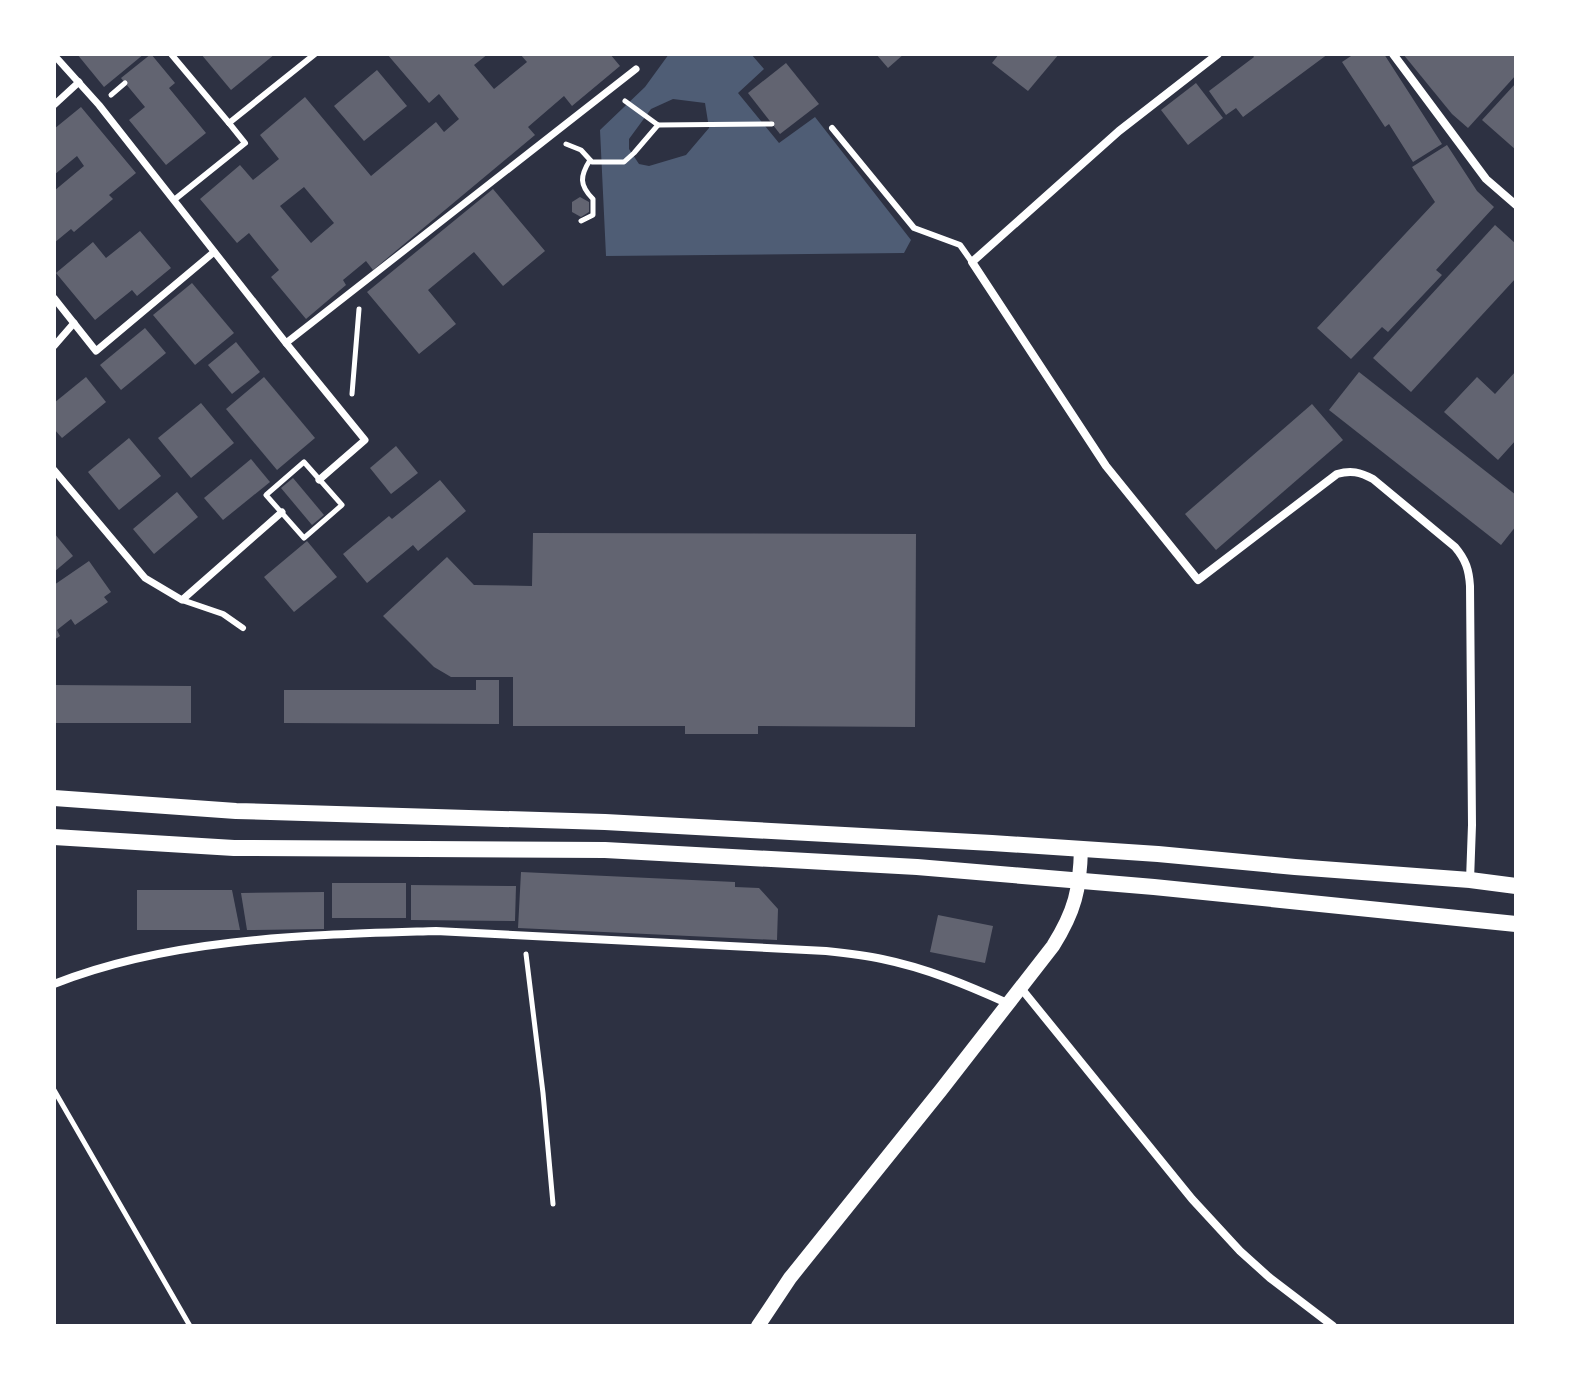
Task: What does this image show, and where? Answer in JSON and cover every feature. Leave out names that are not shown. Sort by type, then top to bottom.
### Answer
[{"type":"main road","points":[[54,798],[236,811],[605,822],[1081,849],[1516,886]]},
{"type":"main road","points":[[54,837],[234,848],[605,850],[917,867],[1080,880],[1516,924]]},
{"type":"street","points":[[1218,54],[1119,131],[972,262],[1106,466],[1198,580],[1337,474],[1351,471],[1373,479],[1455,547],[1464,558],[1470,586],[1470,880]]},
{"type":"street","points":[[1393,54],[1486,179],[1516,205]]},
{"type":"street","points":[[54,55],[79,82],[365,440],[319,480]]},
{"type":"street","points":[[286,343],[636,69]]},
{"type":"street","points":[[54,105],[79,82]]},
{"type":"street","points":[[54,298],[96,351],[214,252]]},
{"type":"street","points":[[54,346],[74,323]]},
{"type":"street","points":[[54,470],[145,578],[182,600],[282,512]]},
{"type":"street","points":[[758,1326],[790,1278],[1053,946],[1066,926],[1080,880],[1081,849]]},
{"type":"street","points":[[54,984],[104,967],[200,947],[436,931],[826,951],[882,959],[925,970],[1007,1003]]},
{"type":"street","points":[[1020,986],[1192,1199],[1240,1251],[1333,1326]]},
{"type":"lane","points":[[171,54],[245,143],[174,200]]},
{"type":"lane","points":[[229,123],[315,54]]},
{"type":"lane","points":[[832,128],[914,228],[960,245],[972,262]]},
{"type":"lane","points":[[182,600],[223,614],[243,628]]},
{"type":"path","points":[[622,99],[658,125],[768,124]]},
{"type":"path","points":[[553,133],[568,146],[581,150],[591,161],[624,162],[658,125]]},
{"type":"path","points":[[581,221],[593,215],[593,199],[584,190],[582,173],[591,161]]},
{"type":"path","points":[[350,421],[362,284]]},
{"type":"path","points":[[524,935],[553,1204]]},
{"type":"path","points":[[54,1090],[190,1326]]},
{"type":"water","points":[[669,54],[751,54],[764,69],[738,93],[779,143],[815,117],[911,240],[904,253],[606,256],[600,130],[645,87]],"holes":[[[673,99],[705,103],[709,128],[686,155],[649,166],[639,164],[629,149],[629,139],[651,109]]]},
{"type":"building","points":[[77,54],[144,54],[104,87]]},
{"type":"building","points":[[151,54],[175,83],[169,88],[206,133],[166,165],[129,120],[145,107],[121,78]]},
{"type":"building","points":[[201,54],[275,54],[231,90]]},
{"type":"building","points":[[387,54],[488,54],[474,65],[494,89],[527,62],[520,54],[610,54],[620,66],[572,106],[564,96],[528,127],[535,135],[373,270],[366,261],[343,280],[346,285],[306,319],[271,277],[279,270],[249,233],[237,243],[200,199],[240,165],[253,180],[279,159],[260,135],[305,97],[371,176],[436,122],[444,132],[459,119],[439,94],[429,103]],"holes":[[[304,187],[334,223],[311,243],[280,206]]]},
{"type":"building","points":[[876,54],[904,54],[888,68]]},
{"type":"building","points":[[999,54],[1059,54],[1028,91],[992,63]]},
{"type":"building","points":[[1252,54],[1328,54],[1243,117],[1236,108],[1226,115],[1209,91],[1254,57]]},
{"type":"building","points":[[1354,54],[1384,54],[1442,144],[1413,162],[1389,124],[1385,127],[1342,62]]},
{"type":"building","points":[[1403,54],[1516,54],[1516,75],[1468,128],[1452,114]]},
{"type":"building","points":[[786,63],[819,104],[780,134],[748,93]]},
{"type":"building","points":[[377,70],[407,106],[364,141],[334,106]]},
{"type":"building","points":[[1196,83],[1223,118],[1188,145],[1161,110]]},
{"type":"building","points":[[1516,83],[1516,150],[1482,120]]},
{"type":"building","points":[[81,107],[136,173],[109,195],[113,199],[74,232],[71,229],[54,243],[54,191],[84,166],[77,156],[54,175],[54,129]]},
{"type":"building","points":[[1447,145],[1477,191],[1494,207],[1436,270],[1442,275],[1388,332],[1382,327],[1351,359],[1317,328],[1435,202],[1412,167]]},
{"type":"building","points":[[493,189],[545,251],[503,286],[474,252],[428,290],[456,324],[419,354],[367,292]]},
{"type":"building","points":[[580,197],[589,202],[589,212],[581,217],[572,212],[572,202]]},
{"type":"building","points":[[1495,225],[1516,244],[1516,278],[1411,392],[1373,358]]},
{"type":"building","points":[[140,231],[171,268],[137,296],[132,290],[95,320],[56,273],[93,242],[106,258]]},
{"type":"building","points":[[192,283],[234,333],[195,365],[153,315]]},
{"type":"building","points":[[145,328],[166,353],[121,390],[100,365]]},
{"type":"building","points":[[236,342],[260,372],[232,394],[208,365]]},
{"type":"building","points":[[1516,371],[1516,440],[1498,460],[1444,412],[1477,377],[1495,394]]},
{"type":"building","points":[[1359,372],[1516,495],[1516,526],[1501,545],[1329,410]]},
{"type":"building","points":[[86,377],[106,402],[62,438],[54,429],[54,403]]},
{"type":"building","points":[[264,377],[315,438],[277,470],[226,409]]},
{"type":"building","points":[[201,403],[234,443],[191,478],[158,438]]},
{"type":"building","points":[[1312,404],[1343,440],[1216,550],[1185,514]]},
{"type":"building","points":[[129,438],[161,476],[119,510],[88,472]]},
{"type":"building","points":[[396,446],[418,473],[391,494],[370,468]]},
{"type":"building","points":[[251,459],[270,482],[223,520],[204,498]]},
{"type":"building","points":[[293,478],[324,515],[312,525],[281,488]]},
{"type":"building","points":[[440,480],[466,511],[418,551],[413,545],[367,583],[343,554]]},
{"type":"building","points":[[177,492],[198,517],[154,554],[133,529]]},
{"type":"building","points":[[54,533],[73,556],[54,572]]},
{"type":"building","points":[[533,533],[916,534],[915,727],[758,726],[758,734],[685,734],[685,726],[513,726],[513,677],[451,677],[434,667],[383,616],[447,557],[474,585],[532,586]]},
{"type":"building","points":[[307,541],[337,577],[294,612],[264,577]]},
{"type":"building","points":[[89,561],[111,592],[104,597],[108,602],[75,625],[71,619],[57,630],[60,636],[54,640],[54,585]]},
{"type":"building","points":[[476,680],[499,680],[499,724],[284,723],[284,690],[476,690]]},
{"type":"building","points":[[54,685],[191,686],[191,723],[54,723]]},
{"type":"building","points":[[521,872],[735,882],[735,887],[759,888],[778,909],[777,940],[518,928]]},
{"type":"building","points":[[332,883],[406,883],[406,918],[332,918]]},
{"type":"building","points":[[411,885],[516,886],[515,921],[411,920]]},
{"type":"building","points":[[137,890],[232,890],[240,930],[137,930]]},
{"type":"building","points":[[324,892],[324,929],[247,930],[241,893]]},
{"type":"building","points":[[938,915],[993,926],[985,963],[930,952]]}]
